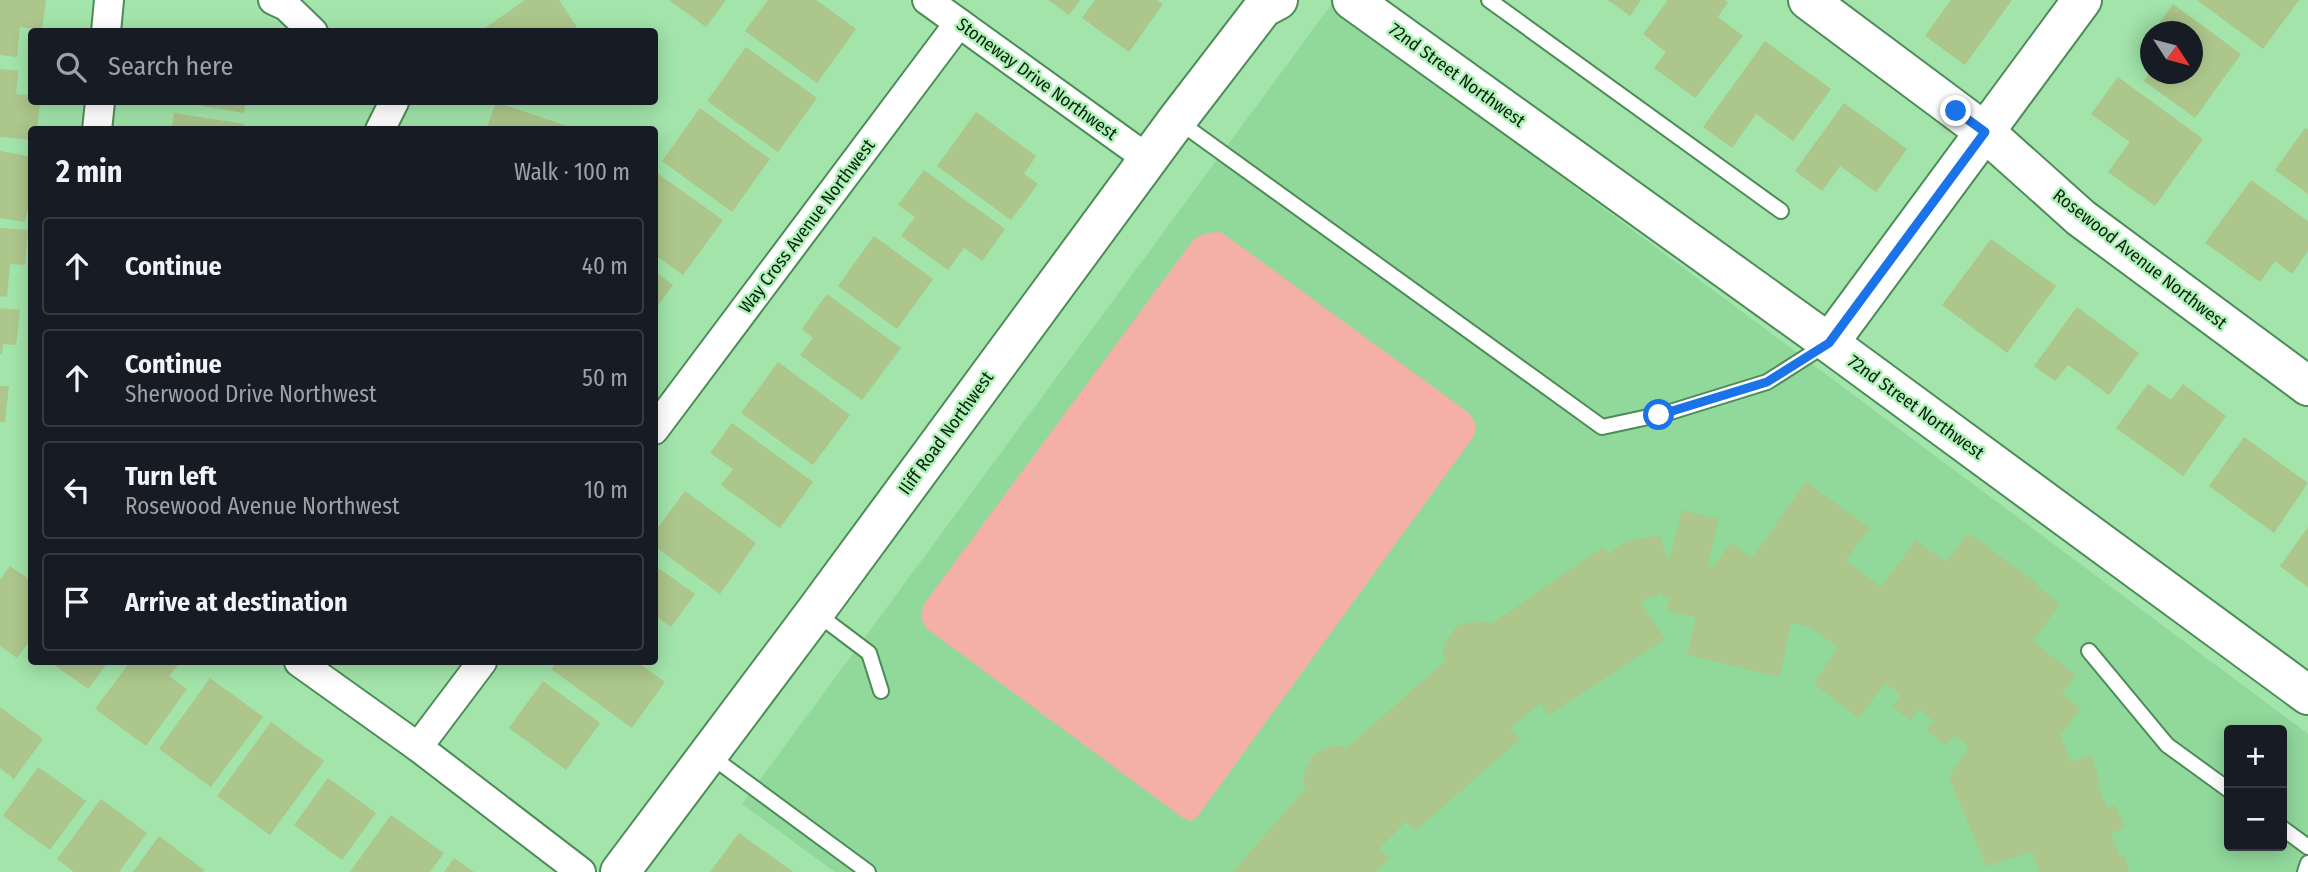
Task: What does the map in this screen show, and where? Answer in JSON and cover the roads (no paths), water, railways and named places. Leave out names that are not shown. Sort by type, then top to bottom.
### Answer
[{"type":"street","points":[[106,28],[109,0]]},
{"type":"street","points":[[273,0],[286,6],[309,28]]},
{"type":"street","name":"Stoneway Drive Northwest","points":[[928,0],[1147,159]]},
{"type":"street","name":"Iliff Road Northwest","points":[[620,872],[815,612],[1147,159],[1263,8],[1278,0]]},
{"type":"street","name":"72nd Street Northwest","points":[[1352,0],[1829,343],[2308,695]]},
{"type":"street","points":[[1829,343],[2082,0]]},
{"type":"street","name":"Rosewood Avenue Northwest","points":[[1817,3],[1985,132],[2081,218],[2305,376]]},
{"type":"street","name":"Way Cross Avenue Northwest","points":[[658,425],[959,23]]},
{"type":"street","points":[[97,126],[100,105]]},
{"type":"street","points":[[382,126],[392,105]]},
{"type":"street","points":[[303,665],[418,747],[581,872]]},
{"type":"street","points":[[418,747],[480,665]]},
{"type":"lane","points":[[1489,0],[1781,211]]},
{"type":"lane","points":[[1177,120],[1602,427],[1667,413],[1767,382],[1829,343]]},
{"type":"lane","points":[[815,612],[869,653],[881,691]]},
{"type":"lane","points":[[2089,651],[2167,745],[2226,788]]},
{"type":"lane","points":[[708,754],[867,872]]},
{"type":"lane","points":[[2287,832],[2308,847]]},
{"type":"lane","points":[[2305,872],[2308,863]]}]
